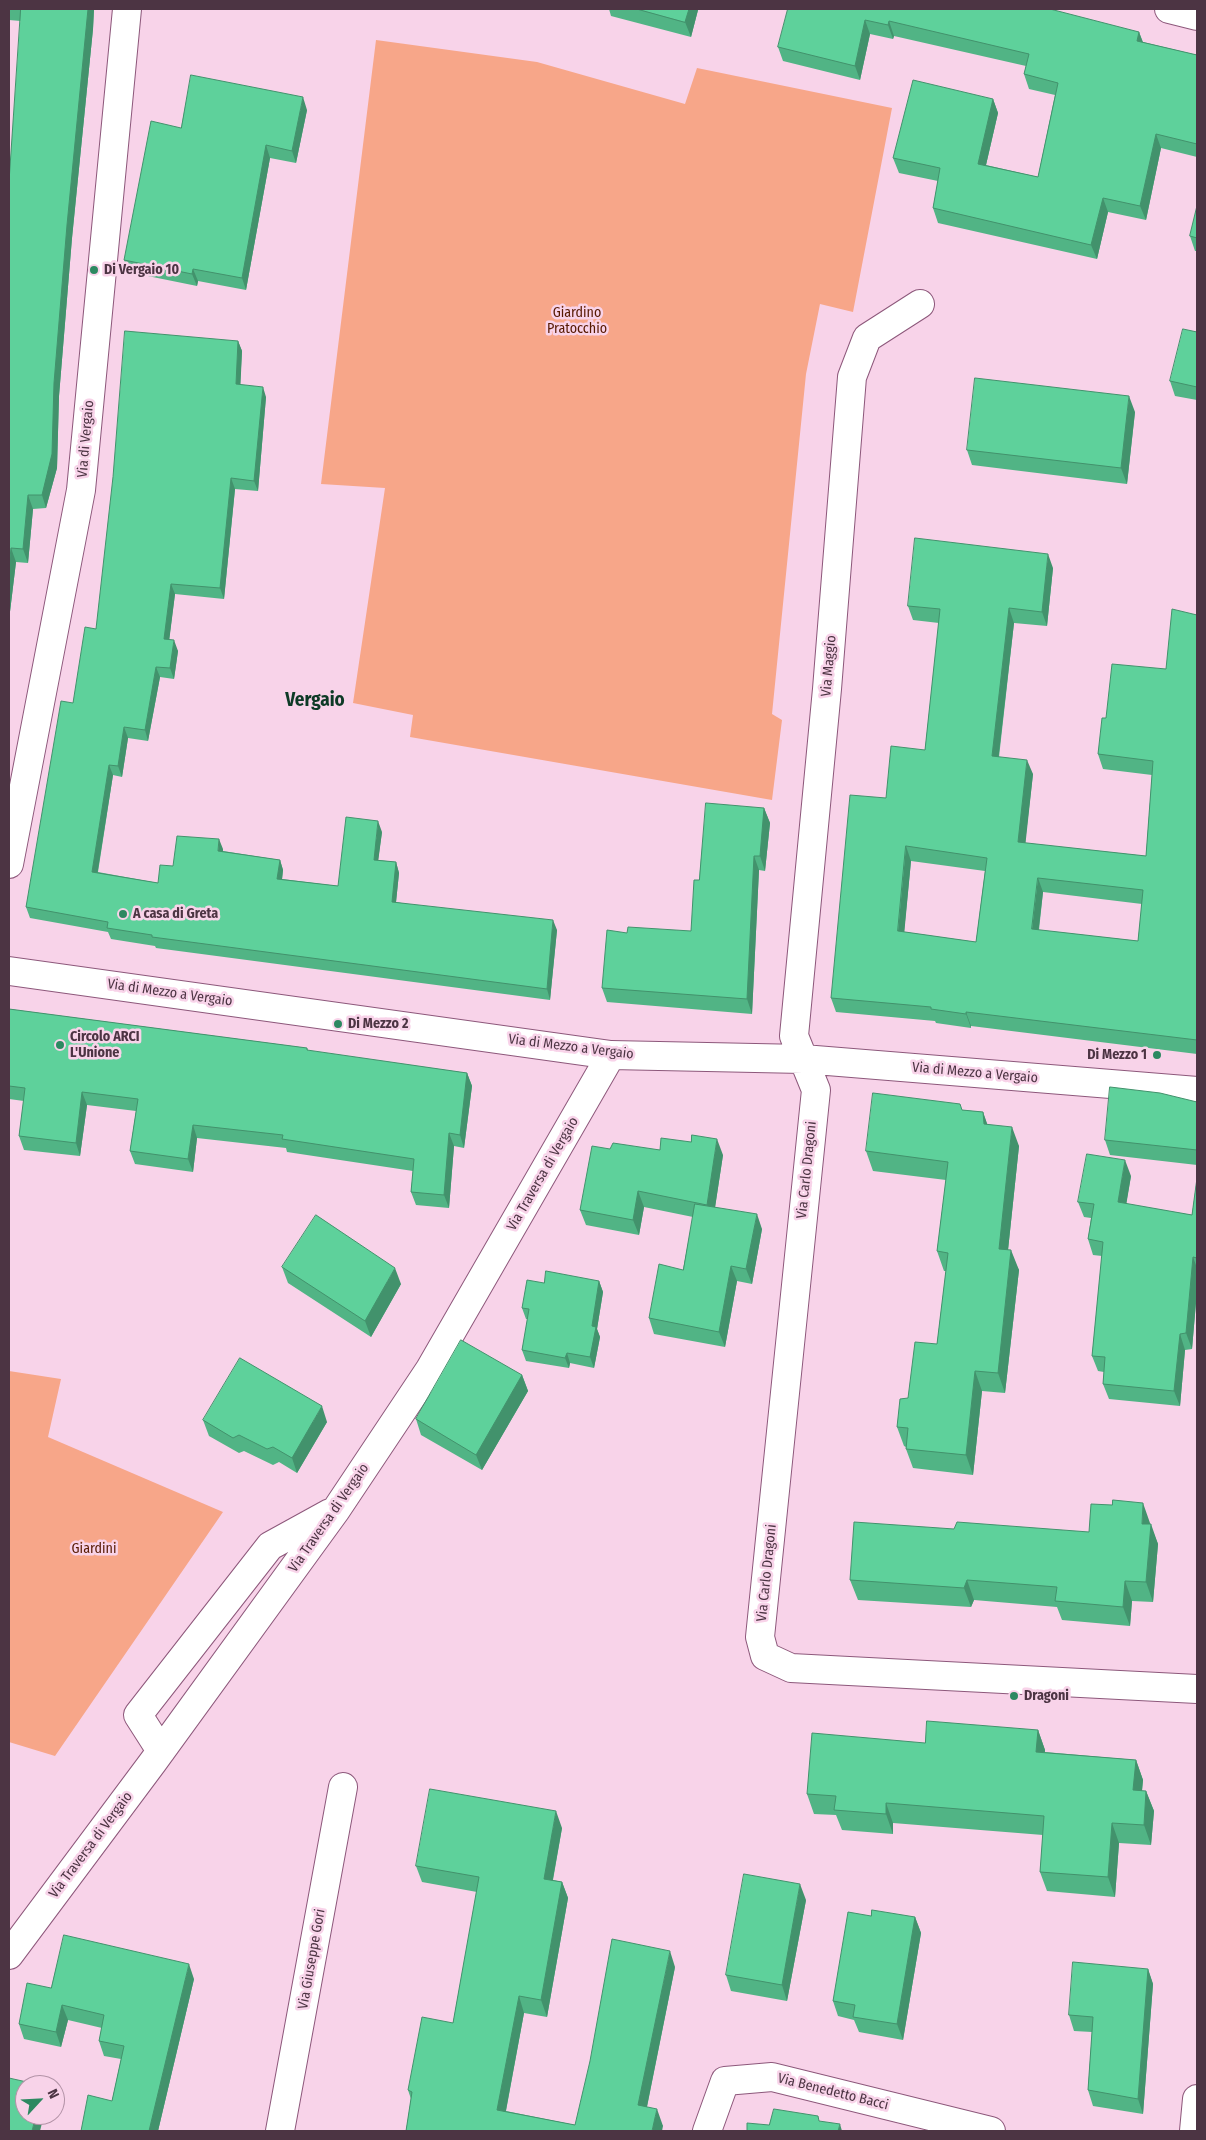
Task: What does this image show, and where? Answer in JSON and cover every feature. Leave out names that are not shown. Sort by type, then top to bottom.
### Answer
[{"type":"street","name":"Via di Vergaio","points":[[9,864],[81,490],[127,9]]},
{"type":"street","points":[[1169,9],[1197,16]]},
{"type":"street","name":"Via Maggio","points":[[803,1059],[794,1036],[828,679],[852,377],[867,338],[920,304]]},
{"type":"street","name":"Via di Mezzo a Vergaio","points":[[9,971],[611,1055],[803,1059],[1197,1091]]},
{"type":"street","name":"Via Traversa di Vergaio","points":[[9,1955],[161,1751],[336,1510],[430,1370],[611,1055]]},
{"type":"street","name":"Via Carlo Dragoni","points":[[803,1059],[816,1090],[760,1637],[765,1656],[791,1668],[1197,1689]]},
{"type":"street","points":[[161,1751],[138,1715],[270,1546],[336,1510]]},
{"type":"street","name":"Via Giuseppe Gori","points":[[280,2131],[343,1787]]},
{"type":"street","name":"Via Benedetto Bacci","points":[[707,2131],[726,2082],[772,2077],[991,2131]]},
{"type":"street","points":[[1194,2131],[1197,2099]]},
{"type":"green space","name":"Giardino Pratocchio","points":[[376,40],[537,62],[685,104],[697,68],[892,108],[853,312],[820,304],[806,374],[772,714],[782,720],[772,800],[410,737],[413,715],[353,703],[385,488],[321,484]]},
{"type":"green space","name":"Giardini","points":[[9,1371],[61,1379],[48,1437],[223,1512],[55,1756],[9,1742]]},
{"type":"building","points":[[21,9],[88,9],[54,383],[52,454],[42,495],[28,495],[23,549],[11,548],[9,568],[9,182]]},
{"type":"building","points":[[637,9],[689,9],[685,22]]},
{"type":"building","points":[[788,9],[1050,9],[1139,32],[1137,41],[1197,55],[1197,144],[1156,134],[1140,206],[1103,198],[1091,245],[933,208],[940,168],[893,158],[913,80],[993,99],[978,164],[1038,177],[1058,83],[1024,74],[1029,54],[889,21],[888,25],[865,20],[855,66],[778,47]]},
{"type":"building","points":[[191,75],[303,97],[292,151],[266,145],[242,278],[193,269],[192,274],[124,260],[151,121],[181,128]]},
{"type":"building","points":[[1197,206],[1197,238],[1190,236]]},
{"type":"building","points":[[1183,329],[1197,332],[1197,387],[1170,381]]},
{"type":"building","points":[[125,331],[238,341],[236,384],[263,387],[254,481],[231,478],[220,588],[171,584],[164,639],[174,640],[170,668],[156,667],[145,730],[124,727],[118,766],[109,765],[92,872],[158,883],[160,865],[173,866],[177,836],[219,839],[218,851],[280,860],[277,879],[338,886],[346,817],[378,821],[374,860],[396,862],[392,902],[553,920],[547,989],[152,937],[152,935],[107,928],[108,922],[26,907],[61,701],[73,703],[85,627],[96,629],[113,477]]},
{"type":"building","points":[[975,378],[1129,396],[1121,468],[967,450]]},
{"type":"building","points":[[915,538],[1048,554],[1042,612],[1009,608],[992,756],[1027,760],[1018,842],[1146,856],[1153,761],[1098,754],[1102,718],[1106,718],[1112,664],[1166,669],[1172,609],[1197,615],[1197,1040],[966,1012],[966,1014],[931,1009],[931,1007],[831,998],[850,795],[886,798],[891,746],[925,750],[940,609],[908,606]],"holes":[[[906,846],[987,858],[976,942],[898,931]],[[1038,878],[1143,890],[1138,941],[1032,929]]]},
{"type":"building","points":[[706,803],[764,808],[760,856],[754,856],[747,999],[602,988],[607,930],[627,933],[628,927],[691,931],[694,880],[699,880]]},
{"type":"building","points":[[9,1009],[307,1048],[307,1050],[467,1073],[460,1135],[449,1133],[444,1195],[411,1192],[414,1159],[282,1139],[283,1135],[193,1125],[188,1159],[130,1151],[138,1099],[82,1092],[76,1143],[19,1136],[25,1088],[9,1086]]},
{"type":"building","points":[[1110,1087],[1160,1093],[1197,1102],[1197,1150],[1105,1140]]},
{"type":"building","points":[[873,1093],[960,1104],[962,1110],[983,1112],[984,1124],[1012,1127],[999,1249],[1011,1250],[998,1373],[975,1371],[966,1455],[906,1449],[908,1428],[897,1427],[900,1399],[908,1398],[915,1342],[937,1344],[948,1253],[937,1251],[948,1162],[866,1151]]},
{"type":"building","points":[[692,1135],[717,1139],[707,1205],[638,1191],[633,1220],[580,1210],[592,1146],[610,1149],[613,1143],[660,1150],[661,1138],[691,1142]]},
{"type":"building","points":[[1087,1154],[1125,1160],[1118,1202],[1192,1215],[1197,1178],[1197,1258],[1193,1257],[1186,1333],[1180,1334],[1174,1391],[1103,1384],[1105,1357],[1092,1356],[1103,1242],[1088,1239],[1094,1204],[1078,1202]]},
{"type":"building","points":[[695,1204],[757,1214],[746,1269],[731,1266],[719,1332],[649,1318],[659,1264],[683,1270]]},
{"type":"building","points":[[316,1215],[395,1268],[365,1321],[282,1267]]},
{"type":"building","points":[[546,1271],[599,1281],[592,1326],[596,1327],[590,1357],[567,1353],[565,1358],[522,1350],[529,1309],[522,1308],[527,1280],[544,1283]]},
{"type":"building","points":[[461,1340],[522,1375],[476,1455],[416,1419]]},
{"type":"building","points":[[240,1358],[322,1406],[292,1458],[273,1447],[267,1449],[239,1435],[233,1438],[203,1420]]},
{"type":"building","points":[[1113,1500],[1143,1503],[1142,1524],[1151,1524],[1146,1582],[1125,1581],[1123,1607],[1055,1601],[1057,1587],[967,1580],[964,1588],[850,1580],[854,1522],[954,1529],[957,1522],[1089,1532],[1091,1504],[1112,1505]]},
{"type":"building","points":[[927,1721],[1038,1730],[1036,1752],[1136,1760],[1133,1790],[1146,1791],[1144,1825],[1112,1823],[1108,1877],[1040,1872],[1044,1816],[886,1803],[886,1814],[834,1810],[836,1796],[807,1794],[812,1733],[925,1743]]},
{"type":"building","points":[[430,1789],[556,1811],[544,1879],[562,1882],[541,2000],[519,1996],[497,2110],[575,2125],[590,2061],[612,1939],[670,1951],[638,2105],[657,2109],[652,2131],[406,2131],[412,2092],[408,2090],[422,2017],[453,2023],[479,1877],[416,1866]]},
{"type":"building","points":[[744,1874],[800,1884],[782,1985],[726,1975]]},
{"type":"building","points":[[872,1910],[915,1917],[897,2024],[853,2017],[855,2005],[833,2001],[848,1912],[871,1916]]},
{"type":"building","points":[[64,1935],[189,1964],[149,2131],[81,2131],[88,2095],[112,2101],[124,2046],[99,2041],[104,2015],[62,2005],[56,2032],[19,2024],[27,1983],[51,1988]]},
{"type":"building","points":[[1073,1962],[1148,1969],[1138,2099],[1088,2090],[1093,2017],[1069,2015]]},
{"type":"building","points":[[9,2078],[15,2079],[15,2125],[34,2125],[32,2131],[9,2131]]},
{"type":"building","points":[[774,2109],[818,2116],[819,2121],[840,2124],[838,2131],[747,2131],[747,2123],[769,2125]]},
{"type":"place","name":"Di Vergaio 10","points":[[94,270]]},
{"type":"place","name":"A casa di Greta","points":[[123,914]]},
{"type":"place","name":"Di Mezzo 2","points":[[338,1024]]},
{"type":"place","name":"Circolo ARCI L'Unione","points":[[60,1045]]},
{"type":"place","name":"Di Mezzo 1","points":[[1157,1055]]},
{"type":"place","name":"Dragoni","points":[[1014,1696]]},
{"type":"district","name":"Vergaio","points":[[315,701]]}]
